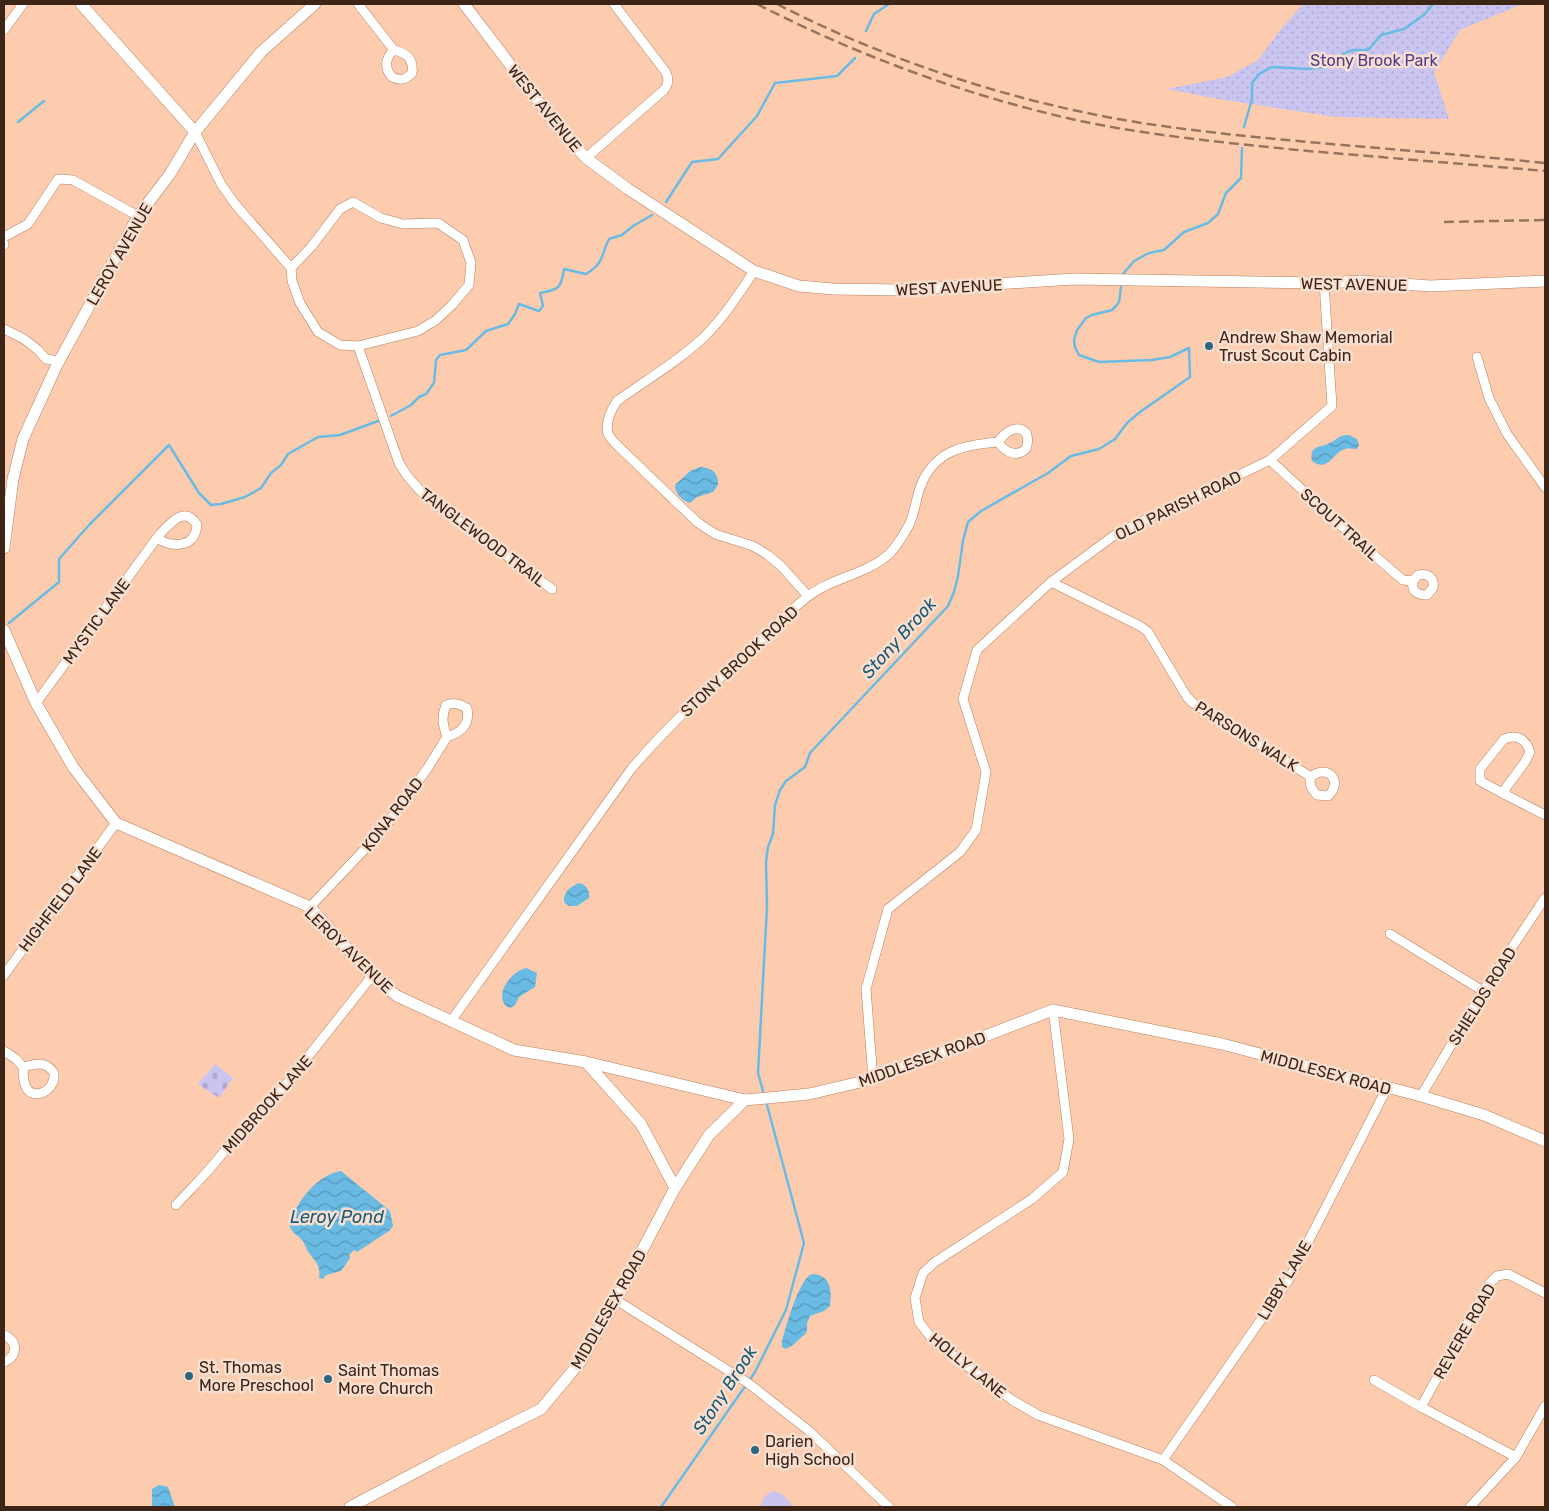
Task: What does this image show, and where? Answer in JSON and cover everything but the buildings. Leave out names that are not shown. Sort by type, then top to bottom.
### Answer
[{"type":"main road","name":"LEROY AVENUE","points":[[4,548],[13,479],[23,438],[59,361],[138,216],[170,174],[195,132],[261,52],[315,4]]},
{"type":"main road","name":"WEST AVENUE","points":[[464,4],[557,126],[586,158],[628,189],[754,272],[799,286],[901,290],[1074,279],[1324,283],[1360,281],[1430,286],[1545,281]]},
{"type":"main road","points":[[87,6],[195,132]]},
{"type":"main road","name":"LEROY AVENUE","points":[[4,630],[36,703],[73,767],[116,823],[310,908],[372,976],[397,996],[514,1050],[586,1062],[745,1100]]},
{"type":"main road","name":"MIDDLESEX ROAD","points":[[350,1507],[541,1409],[581,1361],[616,1300],[675,1188],[710,1135],[745,1100],[809,1094],[873,1079],[1053,1010],[1222,1044],[1421,1096],[1484,1115],[1545,1141]]},
{"type":"main road","points":[[586,1062],[641,1124],[675,1188]]},
{"type":"street","points":[[4,30],[23,4]]},
{"type":"street","points":[[358,4],[394,50]]},
{"type":"street","points":[[586,158],[664,90],[668,84],[668,76],[665,71],[614,4]]},
{"type":"street","points":[[195,132],[221,184],[235,204],[290,268],[292,281],[300,303],[318,332],[340,345],[358,346],[418,331],[436,320],[469,285],[471,263],[464,240],[438,223],[403,224],[380,218],[352,202],[340,209],[312,246],[290,268]]},
{"type":"street","points":[[4,236],[28,224],[58,179],[72,180],[138,216]]},
{"type":"street","name":"STONY BROOK ROAD","points":[[451,1021],[632,768],[660,736],[808,596],[782,567],[753,546],[715,534],[696,522],[618,448],[608,434],[607,424],[610,412],[616,401],[686,352],[705,336],[728,311],[754,272]]},
{"type":"street","name":"OLD PARISH ROAD","points":[[873,1079],[866,990],[888,909],[960,852],[976,830],[986,772],[963,699],[977,650],[1051,582],[1116,534],[1270,460],[1332,406],[1324,283]]},
{"type":"street","points":[[4,329],[24,339],[46,359],[59,361]]},
{"type":"street","name":"TANGLEWOOD TRAIL","points":[[358,346],[399,463],[408,477],[425,496],[552,589]]},
{"type":"street","points":[[1477,357],[1489,398],[1506,434],[1545,487]]},
{"type":"street","points":[[808,596],[836,580],[879,562],[891,553],[907,529],[920,486],[931,467],[939,459],[957,448],[998,442]]},
{"type":"street","name":"SCOUT TRAIL","points":[[1270,460],[1363,546],[1403,580],[1413,581]]},
{"type":"street","name":"MYSTIC LANE","points":[[36,703],[157,539]]},
{"type":"street","name":"PARSONS WALK","points":[[1051,582],[1140,626],[1148,632],[1187,697],[1193,703],[1311,777]]},
{"type":"street","points":[[1506,795],[1505,789],[1530,752],[1524,740],[1517,736],[1504,739],[1494,750],[1480,769],[1480,781],[1506,795],[1545,815]]},
{"type":"street","name":"KONA ROAD","points":[[310,908],[381,832],[427,769],[447,737]]},
{"type":"street","name":"HIGHFIELD LANE","points":[[4,975],[116,823]]},
{"type":"street","name":"SHIELDS ROAD","points":[[1421,1096],[1483,991],[1545,898]]},
{"type":"street","points":[[1390,934],[1483,991]]},
{"type":"street","name":"MIDBROOK LANE","points":[[176,1204],[206,1173],[250,1120],[272,1102],[372,976]]},
{"type":"street","name":"HOLLY LANE","points":[[1053,1010],[1070,1139],[1063,1172],[1032,1199],[935,1262],[923,1273],[915,1298],[919,1322],[933,1340],[1012,1400],[1038,1415],[1163,1460],[1232,1507]]},
{"type":"street","points":[[4,1051],[23,1067]]},
{"type":"street","name":"LIBBY LANE","points":[[1163,1460],[1288,1280],[1387,1088]]},
{"type":"street","name":"REVERE ROAD","points":[[1421,1407],[1489,1284],[1497,1276],[1508,1274],[1545,1293]]},
{"type":"street","points":[[616,1300],[748,1383],[808,1430],[890,1507]]},
{"type":"street","points":[[4,1335],[11,1339],[14,1345],[14,1352],[11,1358],[4,1362]]},
{"type":"street","points":[[1374,1380],[1516,1457]]},
{"type":"street","points":[[1470,1507],[1516,1457],[1545,1406]]},
{"type":"green space","name":"Stony Brook Park","points":[[1303,4],[1523,4],[1460,30],[1434,72],[1449,119],[1335,117],[1167,89],[1227,77],[1258,60]]},
{"type":"green space","points":[[215,1064],[233,1078],[219,1098],[198,1084]]},
{"type":"green space","points":[[774,1491],[782,1494],[794,1507],[760,1507],[766,1495]]},
{"type":"water","points":[[1349,435],[1357,439],[1359,445],[1357,449],[1345,449],[1326,464],[1322,465],[1312,461],[1312,452],[1316,447],[1330,443],[1340,436]]},
{"type":"water","points":[[700,467],[708,468],[716,474],[718,485],[713,492],[697,497],[690,503],[680,496],[676,491],[675,485],[690,471]]},
{"type":"water","points":[[579,883],[587,888],[589,898],[577,906],[569,906],[564,902],[565,895],[570,888]]},
{"type":"water","points":[[526,968],[537,973],[535,987],[519,997],[514,1006],[507,1007],[503,1002],[503,990],[510,978]]},
{"type":"water","name":"Leroy Pond","points":[[341,1171],[390,1211],[393,1226],[389,1231],[357,1252],[354,1250],[349,1255],[350,1258],[341,1271],[326,1275],[323,1279],[319,1278],[319,1267],[316,1262],[302,1241],[292,1231],[289,1224],[297,1207],[309,1191],[323,1178]]},
{"type":"water","points":[[812,1274],[827,1280],[831,1294],[830,1306],[824,1311],[810,1316],[805,1334],[786,1349],[782,1347],[782,1341],[790,1315],[802,1284]]},
{"type":"water","points":[[159,1485],[168,1487],[175,1507],[152,1507],[152,1489]]},
{"type":"waterway","points":[[866,31],[874,14],[889,4]]},
{"type":"waterway","name":"Stony Brook","points":[[1244,127],[1252,99],[1252,83],[1259,74],[1272,67],[1309,69],[1325,67],[1347,52],[1369,49],[1381,35],[1404,29],[1424,15],[1433,4]]},
{"type":"waterway","points":[[666,202],[692,162],[718,159],[757,116],[775,83],[837,76],[855,58]]},
{"type":"waterway","points":[[18,122],[44,101]]},
{"type":"waterway","name":"Stony Brook","points":[[1123,274],[1134,261],[1149,253],[1164,250],[1184,232],[1208,223],[1218,214],[1226,193],[1241,178],[1242,148]]},
{"type":"waterway","points":[[391,416],[426,394],[434,383],[436,360],[440,355],[466,350],[486,331],[508,324],[519,304],[539,311],[543,306],[540,293],[558,287],[562,281],[564,269],[586,274],[601,259],[609,239],[622,235],[652,215]]},
{"type":"waterway","name":"Stony Brook","points":[[763,1091],[758,1073],[767,907],[766,862],[768,847],[773,834],[775,805],[780,790],[786,781],[805,767],[810,753],[948,606],[958,576],[968,522],[981,511],[1048,473],[1071,456],[1099,449],[1115,439],[1127,423],[1140,412],[1190,377],[1189,348],[1170,357],[1152,360],[1099,362],[1079,355],[1074,340],[1077,330],[1086,318],[1112,310],[1119,302],[1121,287]]},
{"type":"waterway","points":[[9,623],[59,582],[59,559],[90,524],[169,445],[199,493],[211,505],[221,504],[245,497],[261,488],[288,454],[318,437],[340,435],[378,421]]},
{"type":"waterway","name":"Stony Brook","points":[[749,1381],[786,1310],[804,1243],[767,1105]]},
{"type":"waterway","name":"Stony Brook","points":[[661,1507],[746,1385]]},
{"type":"railway","points":[[757,4],[832,39],[947,84],[1027,108],[1095,124],[1210,141],[1545,171]]},
{"type":"railway","points":[[777,4],[817,24],[900,59],[986,88],[1074,110],[1142,123],[1213,132],[1545,163]]},
{"type":"railway","points":[[1444,222],[1545,220]]},
{"type":"place","name":"Andrew Shaw Memorial Trust Scout Cabin","points":[[1209,346]]},
{"type":"place","name":"St. Thomas More Preschool","points":[[189,1376]]},
{"type":"place","name":"Saint Thomas More Church","points":[[328,1379]]},
{"type":"place","name":"Darien High School","points":[[755,1450]]}]
